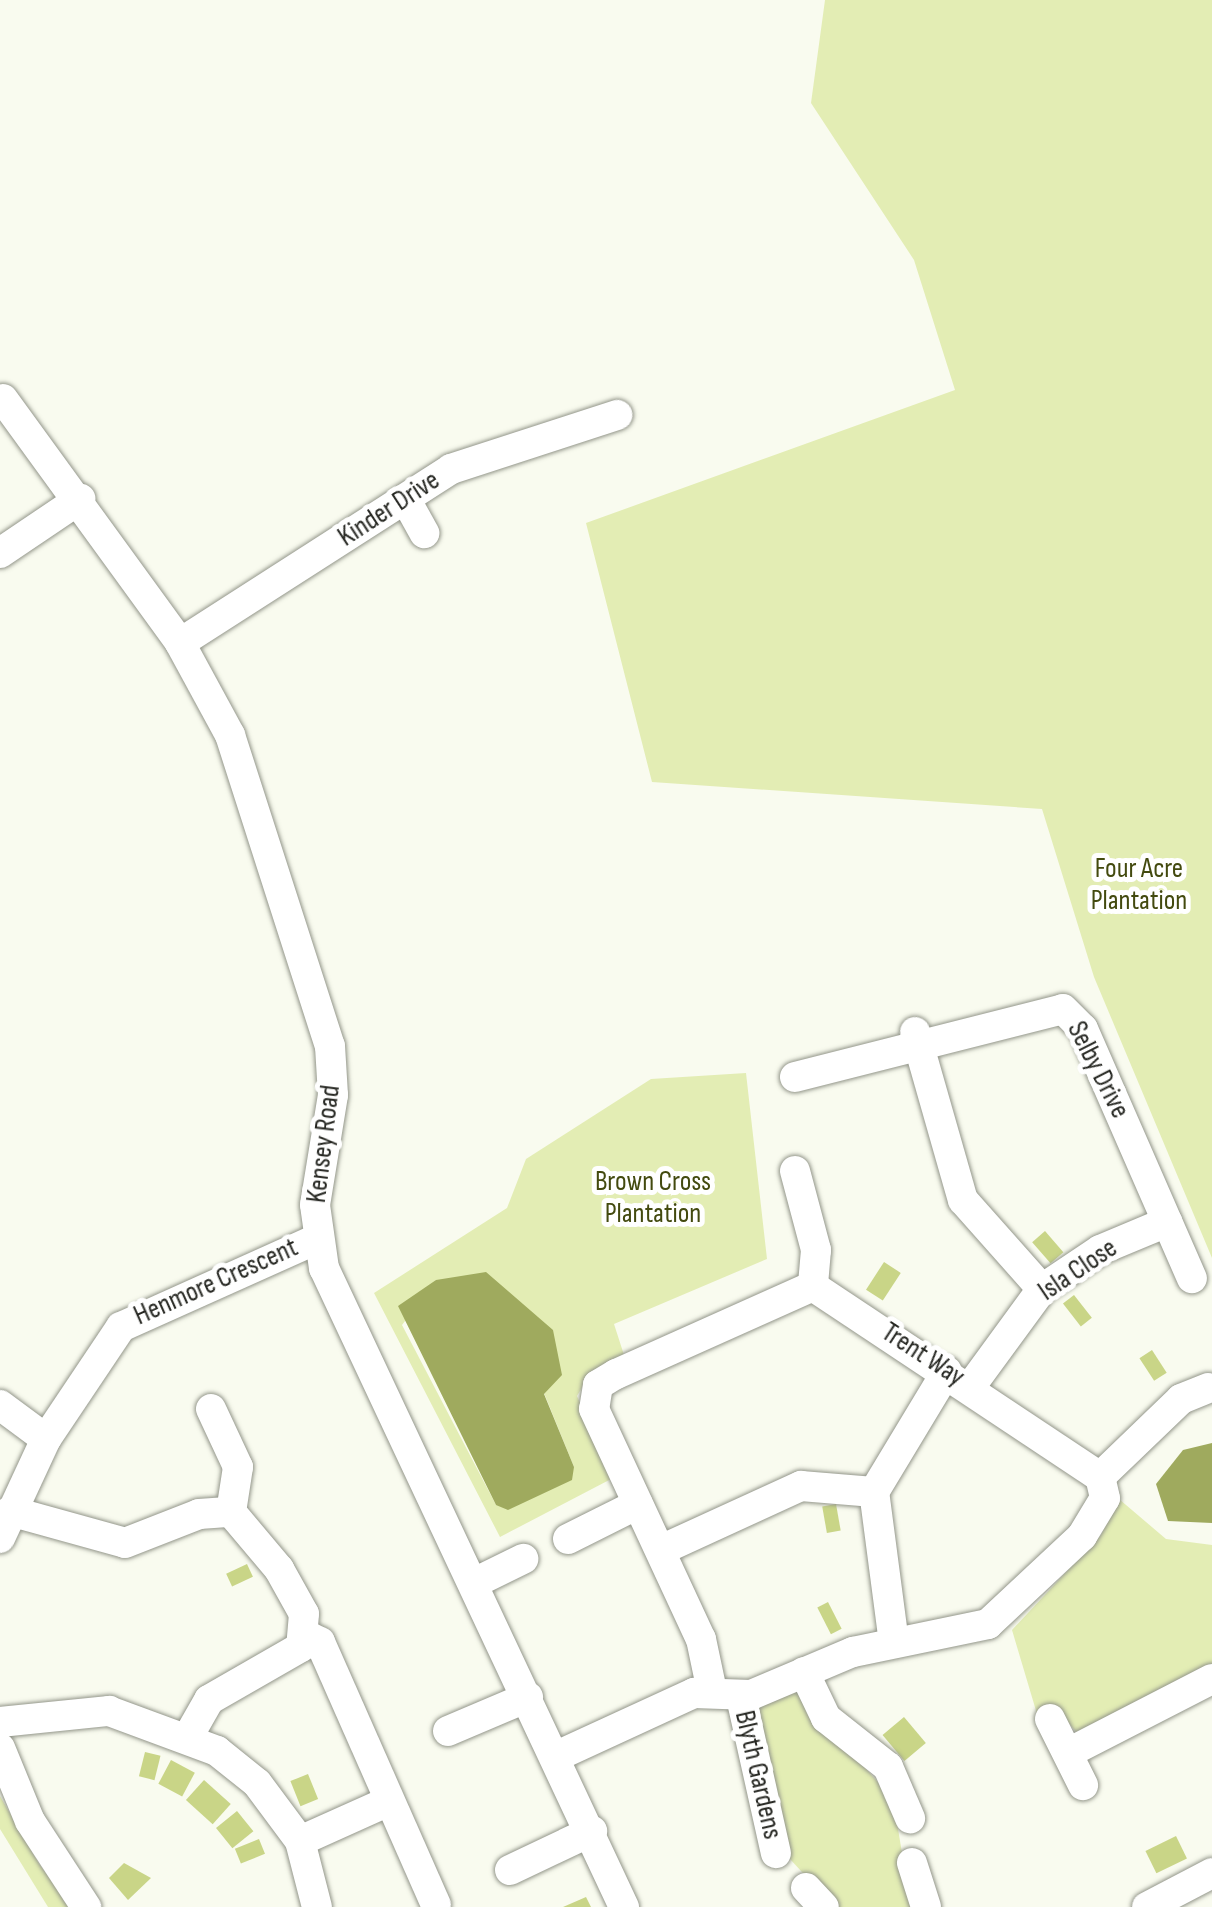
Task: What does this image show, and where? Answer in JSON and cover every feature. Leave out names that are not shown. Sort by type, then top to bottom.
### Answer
[{"type":"street","name":"Kensey Road","points":[[3,399],[80,499],[180,643],[230,735],[330,1046],[317,1239],[624,1907]]},
{"type":"street","name":"Kinder Drive","points":[[180,643],[451,469],[617,414]]},
{"type":"street","points":[[0,553],[80,499]]},
{"type":"street","points":[[406,500],[424,533]]},
{"type":"street","name":"Selby Drive","points":[[795,1077],[917,1038],[1063,1009],[1083,1029],[1166,1222]]},
{"type":"street","points":[[917,1038],[963,1200],[1042,1290]]},
{"type":"street","points":[[727,1694],[594,1409],[598,1385],[813,1286],[816,1250],[796,1171]]},
{"type":"street","points":[[1166,1222],[1185,1264]]},
{"type":"street","name":"Isla Close","points":[[874,1492],[959,1378],[1042,1290],[1100,1250],[1166,1222]]},
{"type":"street","name":"Henmore Crescent","points":[[5,1524],[46,1439],[134,1316],[317,1239]]},
{"type":"street","name":"Trent Way","points":[[813,1286],[959,1378],[1100,1478]]},
{"type":"street","points":[[557,1756],[727,1694],[894,1644],[988,1624],[1015,1607],[1100,1509],[1100,1478],[1181,1398],[1208,1388]]},
{"type":"street","points":[[211,1409],[238,1467],[231,1512],[279,1569],[304,1634],[320,1642],[436,1906]]},
{"type":"street","points":[[6,1425],[46,1439]]},
{"type":"street","points":[[660,1550],[801,1486],[874,1492],[894,1644]]},
{"type":"street","points":[[568,1539],[638,1504]]},
{"type":"street","points":[[5,1524],[125,1543],[199,1514],[231,1512]]},
{"type":"street","points":[[474,1582],[524,1559]]},
{"type":"street","points":[[189,1735],[209,1700],[294,1659],[304,1634]]},
{"type":"street","points":[[804,1672],[826,1718],[888,1767],[910,1818]]},
{"type":"street","points":[[1068,1754],[1212,1679]]},
{"type":"street","name":"Blyth Gardens","points":[[727,1694],[776,1853]]},
{"type":"street","points":[[447,1732],[528,1697]]},
{"type":"street","points":[[0,1722],[109,1712],[189,1735],[257,1783],[300,1842],[317,1907]]},
{"type":"street","points":[[1050,1719],[1083,1784]]},
{"type":"street","points":[[2,1759],[86,1907]]},
{"type":"street","points":[[300,1842],[389,1801]]},
{"type":"street","points":[[510,1872],[592,1831]]},
{"type":"street","points":[[912,1862],[926,1907]]},
{"type":"street","points":[[1147,1907],[1212,1873]]},
{"type":"green space","name":"Four Acre Plantation","points":[[825,0],[1212,0],[1212,1258],[1094,977],[1042,809],[652,782],[586,523],[955,390],[914,260],[811,103]]},
{"type":"green space","name":"Brown Cross Plantation","points":[[746,1073],[767,1259],[614,1324],[624,1355],[590,1374],[577,1396],[613,1478],[500,1537],[374,1293],[507,1208],[526,1159],[651,1079]],"holes":[[[436,1280],[544,1393],[574,1467],[496,1505],[402,1325]]]},
{"type":"green space","points":[[1119,1499],[1166,1539],[1212,1545],[1212,1672],[1080,1736],[1054,1707],[1037,1714],[1012,1630],[1101,1535]]},
{"type":"green space","points":[[796,1691],[893,1799],[911,1907],[834,1907],[779,1847],[745,1712]]},
{"type":"green space","points":[[0,1796],[39,1864],[72,1907],[48,1907],[0,1829]]},
{"type":"shaded area","points":[[486,1272],[553,1330],[562,1375],[544,1394],[574,1467],[572,1480],[508,1510],[496,1505],[398,1306],[436,1280]]},
{"type":"shaded area","points":[[1212,1443],[1212,1523],[1168,1521],[1156,1484],[1183,1450]]},
{"type":"building","points":[[1045,1231],[1063,1252],[1051,1263],[1032,1242]]},
{"type":"building","points":[[884,1262],[901,1273],[883,1301],[866,1290]]},
{"type":"building","points":[[1074,1295],[1092,1318],[1081,1326],[1063,1304]]},
{"type":"building","points":[[1152,1350],[1167,1373],[1154,1381],[1139,1358]]},
{"type":"building","points":[[836,1504],[841,1531],[827,1533],[822,1506]]},
{"type":"building","points":[[247,1564],[253,1577],[232,1586],[226,1574]]},
{"type":"building","points":[[828,1602],[842,1629],[831,1634],[817,1607]]},
{"type":"building","points":[[904,1717],[926,1743],[904,1761],[883,1735]]},
{"type":"building","points":[[145,1752],[161,1756],[154,1780],[139,1776]]},
{"type":"building","points":[[171,1760],[195,1773],[182,1797],[158,1784]]},
{"type":"building","points":[[308,1774],[318,1799],[300,1806],[290,1781]]},
{"type":"building","points":[[204,1780],[231,1804],[213,1824],[186,1800]]},
{"type":"building","points":[[237,1811],[253,1831],[232,1848],[216,1828]]},
{"type":"building","points":[[1176,1836],[1187,1858],[1156,1873],[1145,1851]]},
{"type":"building","points":[[259,1839],[265,1854],[241,1864],[235,1849]]},
{"type":"building","points":[[124,1863],[151,1878],[128,1900],[109,1878]]},
{"type":"building","points":[[586,1897],[591,1907],[563,1907]]}]
